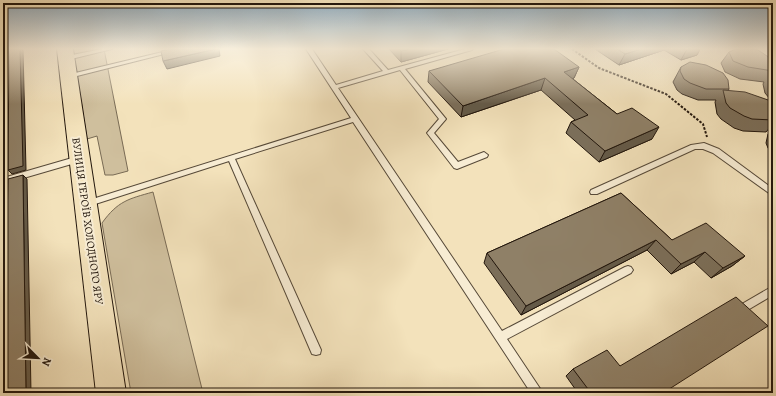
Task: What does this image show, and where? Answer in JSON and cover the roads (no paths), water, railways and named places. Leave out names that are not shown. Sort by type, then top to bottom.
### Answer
[{"type":"main road","name":"ВУЛИЦЯ ГЕРОЇВ ХОЛОДНОГО ЯРУ","points":[[68,67],[111,393]]},
{"type":"lane","points":[[3,67],[3,82]]},
{"type":"lane","points":[[321,67],[354,119],[538,393]]},
{"type":"lane","points":[[383,67],[387,72]]},
{"type":"lane","points":[[334,87],[401,68],[443,119],[430,134],[457,166],[484,155]]},
{"type":"lane","points":[[86,204],[354,119]]},
{"type":"lane","points":[[594,192],[694,147],[704,146],[716,151],[773,193]]},
{"type":"lane","points":[[231,158],[316,350]]},
{"type":"lane","points":[[3,181],[80,159]]},
{"type":"lane","points":[[500,338],[628,270]]},
{"type":"lane","points":[[738,311],[773,290]]}]
